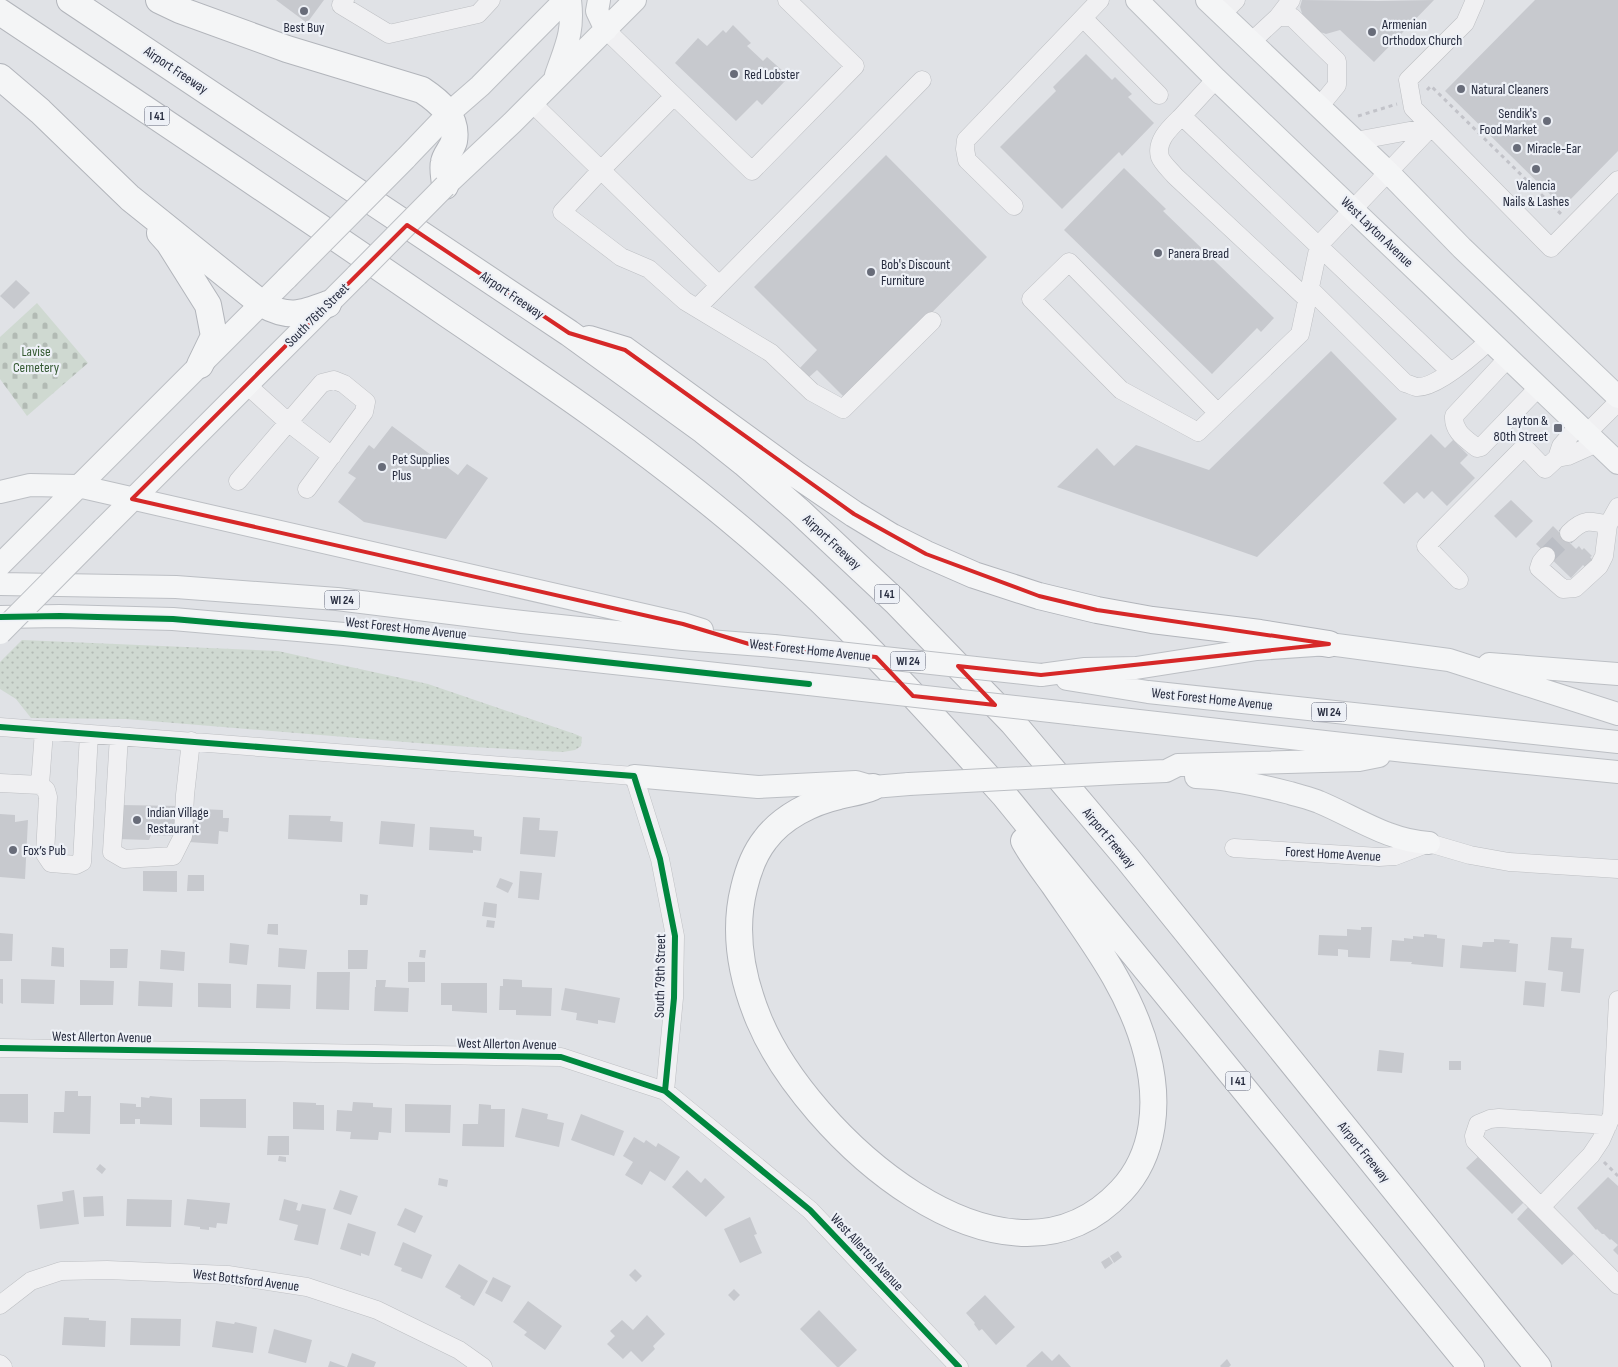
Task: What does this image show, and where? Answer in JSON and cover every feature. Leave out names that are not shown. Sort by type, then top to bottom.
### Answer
[{"type":"highway","name":"Airport Freeway","points":[[70,0],[569,333],[704,431],[744,463],[896,602],[1013,723],[1127,858],[1538,1367]]},
{"type":"highway","points":[[159,0],[180,10],[287,49],[422,90],[435,99],[449,113],[454,129],[454,141],[444,162],[445,186]]},
{"type":"highway","name":"I 41","points":[[0,12],[321,226],[597,417],[660,463],[784,566],[843,623],[944,728],[1004,795],[1471,1367]]},
{"type":"highway","points":[[0,77],[40,110],[130,198],[169,243],[208,305],[214,336],[200,364]]},
{"type":"highway","points":[[130,198],[262,304],[274,310],[290,314],[306,312],[328,304]]},
{"type":"highway","points":[[569,333],[625,350],[854,514],[909,546],[974,575],[1039,596],[1097,610],[1152,620],[1260,633],[1329,644]]},
{"type":"highway","points":[[873,787],[858,793],[841,795],[820,801],[788,817],[765,839],[753,859],[740,902],[740,945],[748,992],[773,1049],[802,1092],[844,1141],[874,1167],[922,1200],[949,1214],[978,1225],[1012,1232],[1031,1233],[1047,1231],[1080,1222],[1109,1204],[1132,1179],[1142,1161],[1152,1128],[1152,1080],[1147,1053],[1128,999],[1102,955],[1026,845],[1004,795]]},
{"type":"main road","points":[[0,565],[262,304],[449,113],[480,86],[565,0]]},
{"type":"main road","points":[[553,83],[570,37],[572,15],[570,0]]},
{"type":"main road","points":[[599,0],[597,11],[606,30]]},
{"type":"main road","name":"South 76th Street","points":[[0,633],[445,186],[553,83],[635,0]]},
{"type":"main road","name":"West Layton Avenue","points":[[1137,0],[1216,79],[1618,463]]},
{"type":"main road","points":[[1222,5],[1251,42],[1389,173],[1462,248],[1618,397]]},
{"type":"main road","points":[[0,492],[30,485],[78,486],[683,624],[749,644]]},
{"type":"main road","name":"West Forest Home Avenue","points":[[0,584],[176,587],[337,599],[522,622],[683,639],[774,646],[1041,675],[1148,692],[1618,742]]},
{"type":"main road","name":"West Forest Home Avenue","points":[[0,617],[60,616],[173,619],[344,634],[1405,751],[1618,772]]},
{"type":"main road","points":[[1041,675],[1085,669],[1136,668],[1257,648],[1329,644],[1449,660],[1618,674]]},
{"type":"main road","points":[[1449,660],[1618,714]]},
{"type":"main road","points":[[634,776],[758,787],[856,782],[873,787],[1166,771],[1178,765],[1359,760],[1405,751]]},
{"type":"main road","points":[[1166,771],[1180,777],[1212,777],[1259,785],[1318,801],[1396,838],[1412,842],[1429,843]]},
{"type":"street","points":[[345,0],[341,6],[389,34],[478,14],[491,0]]},
{"type":"street","points":[[606,30],[752,171],[855,66],[787,0]]},
{"type":"street","points":[[1014,206],[967,160],[964,149],[966,140],[1100,0]]},
{"type":"street","points":[[1251,42],[1278,17],[1291,0]]},
{"type":"street","points":[[1475,0],[1464,23],[1408,80],[1413,108],[1551,248],[1618,180]]},
{"type":"street","points":[[1278,17],[1292,17],[1337,61],[1337,85],[1319,107]]},
{"type":"street","points":[[1083,18],[1159,95]]},
{"type":"street","points":[[1216,79],[1165,133],[1160,147],[1160,158],[1175,176],[1309,294],[1405,382],[1417,387],[1432,384],[1470,358],[1490,340]]},
{"type":"street","points":[[697,308],[922,80]]},
{"type":"street","points":[[674,96],[562,212],[621,257],[649,269],[685,301],[771,353],[812,392],[843,409],[932,321]]},
{"type":"street","points":[[532,103],[719,285]]},
{"type":"street","points":[[1182,116],[1451,372]]},
{"type":"street","points":[[1355,141],[1432,127]]},
{"type":"street","points":[[1218,413],[1069,262],[1031,299],[1121,390],[1198,432],[1218,413],[1300,334],[1319,246],[1432,127]]},
{"type":"street","points":[[1508,358],[1454,416],[1454,426],[1459,433],[1477,448],[1481,447],[1539,387]]},
{"type":"street","points":[[238,481],[322,383],[334,380],[344,384],[366,402],[364,412],[307,489]]},
{"type":"street","points":[[247,385],[289,423],[332,456]]},
{"type":"street","points":[[1459,580],[1426,546],[1524,447],[1545,469],[1557,458],[1568,456],[1618,402]]},
{"type":"street","points":[[1557,458],[1560,446],[1588,434]]},
{"type":"street","points":[[1546,556],[1539,568],[1563,589],[1575,588],[1598,566],[1604,556],[1608,525],[1618,507]]},
{"type":"street","points":[[1569,533],[1580,524],[1590,520],[1608,525]]},
{"type":"street","points":[[0,727],[634,776]]},
{"type":"street","points":[[40,785],[44,731]]},
{"type":"street","points":[[0,783],[40,785],[46,790],[48,797],[45,854],[51,863],[76,865],[82,862],[89,734]]},
{"type":"street","points":[[120,736],[112,852],[124,858],[173,856],[183,836],[191,741]]},
{"type":"street","name":"South 79th Street","points":[[634,776],[660,859],[675,936],[674,998],[665,1091]]},
{"type":"street","points":[[1429,843],[1470,855],[1509,862],[1618,869]]},
{"type":"street","name":"Forest Home Avenue","points":[[1234,848],[1379,857],[1395,856],[1429,843]]},
{"type":"street","points":[[1541,1207],[1591,1155],[1601,1140],[1612,1115],[1618,1002]]},
{"type":"street","name":"West Allerton Avenue","points":[[0,1048],[561,1057],[665,1091],[810,1210],[959,1367]]},
{"type":"street","points":[[1608,1124],[1500,1118],[1490,1119],[1478,1124],[1474,1136],[1475,1141],[1618,1285]]},
{"type":"street","name":"West Bottsford Avenue","points":[[0,1305],[31,1281],[61,1271],[107,1270],[228,1275],[307,1288],[377,1310],[459,1350],[483,1367]]},
{"type":"street","points":[[0,1364],[3,1367]]},
{"type":"path","points":[[1434,89],[1562,215]]},
{"type":"path","points":[[1356,117],[1382,109]]},
{"type":"highlighted area","points":[[407,225],[569,333],[625,350],[854,514],[926,554],[1039,596],[1097,610],[1329,644],[1041,675],[958,666],[995,705],[913,696],[876,657],[749,644],[683,624],[132,499]]},
{"type":"green space","name":"Lavise Cemetery","points":[[37,303],[88,363],[27,416],[0,379],[0,337]]},
{"type":"green space","points":[[22,640],[278,651],[428,684],[575,734],[582,737],[581,746],[575,750],[563,752],[454,746],[126,719],[31,718],[16,699],[0,689],[0,662]]},
{"type":"building","name":"Best Buy","points":[[276,0],[324,0],[307,23]]},
{"type":"building","name":"Armenian Orthodox Church","points":[[1302,0],[1434,0],[1374,62],[1340,30],[1326,34],[1314,30],[1304,20],[1300,7]]},
{"type":"building","name":"Sendik's Food Market","points":[[1535,0],[1618,0],[1618,151],[1563,207],[1445,91]]},
{"type":"building","name":"Red Lobster","points":[[733,25],[751,43],[747,46],[763,61],[767,57],[784,72],[779,76],[785,81],[762,105],[757,100],[736,121],[675,63],[698,38],[707,46],[723,30],[726,33]]},
{"type":"building","points":[[1086,54],[1112,80],[1115,77],[1132,94],[1128,97],[1154,123],[1122,156],[1119,152],[1062,209],[1000,147],[1056,91],[1053,87]]},
{"type":"building","name":"Bob's Discount Furniture","points":[[886,155],[987,257],[846,399],[817,370],[808,378],[799,369],[817,350],[754,287]]},
{"type":"building","points":[[1124,168],[1166,209],[1163,211],[1274,318],[1261,332],[1257,328],[1212,374],[1064,230]]},
{"type":"building","points":[[16,280],[30,293],[14,309],[0,296]]},
{"type":"building","points":[[1331,351],[1397,419],[1257,557],[1057,487],[1097,448],[1114,466],[1136,445],[1209,470]]},
{"type":"building","points":[[392,426],[458,475],[467,464],[488,478],[446,539],[364,522],[338,502],[356,478],[348,473],[369,445],[374,449]]},
{"type":"building","points":[[1431,434],[1445,448],[1453,440],[1468,455],[1460,463],[1475,478],[1447,506],[1432,491],[1424,499],[1417,492],[1404,504],[1383,483]]},
{"type":"building","points":[[1511,500],[1533,521],[1516,538],[1494,516]]},
{"type":"building","points":[[1553,526],[1576,549],[1579,546],[1582,550],[1584,548],[1592,556],[1590,557],[1593,560],[1586,568],[1583,565],[1571,578],[1536,544]]},
{"type":"building","points":[[120,805],[180,806],[179,836],[151,835],[149,840],[118,839]]},
{"type":"building","points":[[200,809],[223,810],[223,818],[229,818],[228,832],[219,831],[218,844],[189,842],[190,820],[199,820]]},
{"type":"building","name":"Fox’s Pub","points":[[0,814],[15,815],[15,822],[28,820],[25,879],[0,877]]},
{"type":"building","points":[[289,815],[331,816],[330,821],[343,822],[342,842],[288,839]]},
{"type":"building","points":[[523,817],[540,818],[539,830],[558,831],[555,857],[520,854]]},
{"type":"building","points":[[381,821],[415,824],[413,847],[379,844]]},
{"type":"building","points":[[430,827],[474,830],[474,836],[482,837],[481,851],[473,850],[473,853],[429,850]]},
{"type":"building","points":[[143,871],[177,871],[177,892],[143,891]]},
{"type":"building","points":[[520,871],[542,873],[539,900],[518,898]]},
{"type":"building","points":[[188,875],[204,875],[204,891],[187,891]]},
{"type":"building","points":[[500,878],[513,883],[508,893],[496,887]]},
{"type":"building","points":[[360,894],[368,895],[367,905],[360,905]]},
{"type":"building","points":[[484,902],[497,904],[496,918],[482,916]]},
{"type":"building","points":[[487,920],[495,921],[494,928],[486,927]]},
{"type":"building","points":[[268,924],[278,924],[278,935],[267,934]]},
{"type":"building","points":[[1361,927],[1372,927],[1370,958],[1348,957],[1348,950],[1338,949],[1338,956],[1318,955],[1319,935],[1347,936],[1347,929],[1361,930]]},
{"type":"building","points":[[0,933],[13,934],[12,961],[0,961]]},
{"type":"building","points":[[1424,934],[1437,935],[1437,938],[1445,939],[1443,967],[1390,961],[1392,940],[1404,941],[1404,938],[1413,939],[1413,936],[1424,937]]},
{"type":"building","points":[[1551,937],[1572,938],[1571,948],[1584,949],[1580,993],[1561,991],[1563,972],[1548,970]]},
{"type":"building","points":[[1494,939],[1510,940],[1509,943],[1518,944],[1516,972],[1460,968],[1462,945],[1482,947],[1483,942],[1494,942]]},
{"type":"building","points":[[230,943],[249,945],[247,965],[229,963]]},
{"type":"building","points":[[52,947],[64,948],[64,967],[51,966]]},
{"type":"building","points":[[279,948],[307,950],[305,969],[278,967]]},
{"type":"building","points":[[110,949],[128,949],[127,968],[110,968]]},
{"type":"building","points":[[161,950],[185,952],[184,971],[160,969]]},
{"type":"building","points":[[348,950],[368,950],[367,969],[348,969]]},
{"type":"building","points":[[420,950],[426,950],[425,958],[419,957]]},
{"type":"building","points":[[408,962],[425,962],[425,982],[408,982]]},
{"type":"building","points":[[317,972],[350,972],[349,1010],[316,1009]]},
{"type":"building","points":[[0,979],[3,979],[3,1004],[0,1003]]},
{"type":"building","points":[[21,979],[55,980],[54,1004],[21,1003]]},
{"type":"building","points":[[503,979],[522,980],[522,987],[552,988],[551,1016],[516,1015],[516,1010],[499,1010],[500,986],[503,986]]},
{"type":"building","points":[[80,980],[114,981],[113,1005],[80,1005]]},
{"type":"building","points":[[376,980],[386,980],[385,987],[409,988],[408,1012],[374,1011]]},
{"type":"building","points":[[139,981],[173,983],[172,1007],[138,1006]]},
{"type":"building","points":[[1525,981],[1546,983],[1544,1007],[1523,1005]]},
{"type":"building","points":[[198,983],[231,984],[231,1008],[198,1007]]},
{"type":"building","points":[[441,983],[487,983],[487,1013],[452,1011],[452,1005],[441,1005]]},
{"type":"building","points":[[257,984],[291,985],[290,1009],[256,1008]]},
{"type":"building","points":[[565,988],[620,998],[615,1023],[598,1020],[598,1024],[576,1020],[577,1013],[561,1010]]},
{"type":"building","points":[[1379,1050],[1404,1053],[1402,1073],[1377,1071]]},
{"type":"building","points":[[1449,1061],[1461,1061],[1461,1070],[1449,1070]]},
{"type":"building","points":[[65,1091],[78,1091],[78,1096],[91,1096],[90,1134],[53,1133],[54,1112],[64,1112]]},
{"type":"building","points":[[0,1094],[28,1094],[28,1123],[0,1122]]},
{"type":"building","points":[[150,1096],[172,1098],[172,1125],[140,1124],[140,1119],[135,1119],[135,1124],[120,1124],[120,1103],[136,1104],[136,1107],[141,1107],[141,1097],[149,1098]]},
{"type":"building","points":[[200,1099],[246,1099],[246,1128],[200,1127]]},
{"type":"building","points":[[293,1102],[324,1105],[324,1130],[293,1129]]},
{"type":"building","points":[[353,1102],[373,1103],[373,1107],[392,1108],[391,1133],[379,1132],[378,1140],[350,1139],[351,1132],[336,1131],[337,1110],[352,1111]]},
{"type":"building","points":[[405,1104],[451,1105],[450,1133],[405,1132]]},
{"type":"building","points":[[479,1104],[491,1105],[491,1109],[505,1109],[504,1147],[462,1146],[463,1124],[478,1124]]},
{"type":"building","points":[[522,1108],[548,1114],[547,1119],[564,1123],[559,1147],[515,1137]]},
{"type":"building","points":[[581,1114],[624,1131],[614,1156],[571,1140]]},
{"type":"building","points":[[268,1136],[289,1136],[289,1155],[267,1155]]},
{"type":"building","points":[[634,1137],[644,1143],[646,1140],[656,1147],[658,1143],[680,1157],[665,1181],[650,1171],[642,1185],[625,1175],[633,1162],[623,1156]]},
{"type":"building","points":[[1480,1155],[1525,1201],[1512,1214],[1466,1168]]},
{"type":"building","points":[[279,1156],[286,1157],[286,1162],[278,1161]]},
{"type":"building","points":[[100,1164],[106,1169],[102,1174],[96,1169]]},
{"type":"building","points":[[687,1170],[701,1183],[705,1178],[725,1197],[706,1217],[672,1187]]},
{"type":"building","points":[[1608,1177],[1618,1186],[1618,1245],[1596,1230],[1577,1208]]},
{"type":"building","points":[[439,1178],[448,1180],[447,1187],[438,1185]]},
{"type":"building","points":[[74,1190],[79,1224],[40,1229],[37,1205],[63,1201],[62,1192]]},
{"type":"building","points":[[340,1190],[358,1196],[351,1215],[333,1209]]},
{"type":"building","points":[[103,1196],[104,1216],[84,1217],[83,1197]]},
{"type":"building","points":[[127,1199],[172,1200],[171,1227],[126,1226]]},
{"type":"building","points":[[187,1199],[230,1203],[227,1224],[217,1223],[216,1228],[209,1227],[209,1230],[184,1225]]},
{"type":"building","points":[[284,1199],[298,1203],[296,1210],[300,1211],[302,1204],[326,1209],[318,1245],[294,1240],[298,1225],[279,1220]]},
{"type":"building","points":[[1530,1205],[1576,1252],[1562,1265],[1517,1219]]},
{"type":"building","points":[[405,1208],[423,1216],[415,1233],[397,1225]]},
{"type":"building","points":[[750,1217],[757,1234],[754,1235],[762,1253],[740,1263],[724,1229]]},
{"type":"building","points":[[348,1223],[376,1232],[369,1256],[361,1253],[361,1256],[340,1249]]},
{"type":"building","points":[[403,1242],[432,1255],[422,1279],[401,1271],[402,1268],[394,1265]]},
{"type":"building","points":[[1618,1245],[1618,1255],[1613,1250]]},
{"type":"building","points":[[1118,1251],[1122,1257],[1114,1263],[1110,1256]]},
{"type":"building","points":[[1109,1257],[1113,1263],[1105,1269],[1101,1262]]},
{"type":"building","points":[[459,1264],[488,1281],[474,1306],[445,1287]]},
{"type":"building","points":[[635,1269],[642,1276],[636,1282],[629,1275]]},
{"type":"building","points":[[493,1277],[511,1286],[502,1302],[485,1293]]},
{"type":"building","points":[[734,1289],[740,1295],[734,1301],[728,1295]]},
{"type":"building","points":[[985,1295],[1015,1327],[996,1345],[982,1329],[979,1331],[966,1313]]},
{"type":"building","points":[[528,1301],[562,1326],[545,1350],[524,1335],[527,1332],[513,1322]]},
{"type":"building","points":[[819,1310],[857,1350],[839,1367],[800,1329]]},
{"type":"building","points":[[647,1315],[665,1334],[653,1346],[655,1349],[642,1362],[631,1351],[623,1359],[607,1344],[615,1336],[610,1331],[622,1320],[633,1330]]},
{"type":"building","points":[[64,1317],[106,1321],[105,1347],[62,1345]]},
{"type":"building","points":[[131,1318],[181,1319],[180,1346],[130,1345]]},
{"type":"building","points":[[216,1321],[234,1324],[235,1322],[257,1327],[253,1353],[212,1347]]},
{"type":"building","points":[[274,1329],[312,1340],[306,1363],[268,1353]]},
{"type":"building","points":[[1042,1351],[1052,1361],[1059,1354],[1071,1367],[1026,1366]]},
{"type":"building","points":[[352,1353],[376,1362],[374,1367],[347,1367]]},
{"type":"building","points":[[1227,1359],[1231,1365],[1229,1367],[1221,1367],[1220,1366]]},
{"type":"building","points":[[330,1361],[346,1367],[328,1367]]},
{"type":"tunnel","points":[[1546,556],[1569,533]]},
{"type":"cycle path","points":[[0,617],[60,616],[173,619],[344,634],[809,684]]},
{"type":"cycle path","points":[[0,727],[634,776],[660,859],[675,936],[674,998],[665,1091]]},
{"type":"cycle path","points":[[0,1048],[561,1057],[665,1091],[810,1210],[959,1367]]},
{"type":"place","name":"Best Buy","points":[[304,11]]},
{"type":"place","name":"Armenian Orthodox Church","points":[[1372,32]]},
{"type":"place","name":"Red Lobster","points":[[734,74]]},
{"type":"place","name":"Natural Cleaners","points":[[1461,89]]},
{"type":"place","name":"Sendik's Food Market","points":[[1547,121]]},
{"type":"place","name":"Miracle-Ear","points":[[1517,148]]},
{"type":"place","name":"Valencia Nails & Lashes","points":[[1536,169]]},
{"type":"place","name":"Panera Bread","points":[[1158,253]]},
{"type":"place","name":"Bob's Discount Furniture","points":[[871,272]]},
{"type":"place","name":"Layton & 80th Street","points":[[1558,428]]},
{"type":"place","name":"Pet Supplies Plus","points":[[382,467]]},
{"type":"place","name":"Indian Village Restaurant","points":[[137,820]]},
{"type":"place","name":"Fox’s Pub","points":[[13,850]]}]
